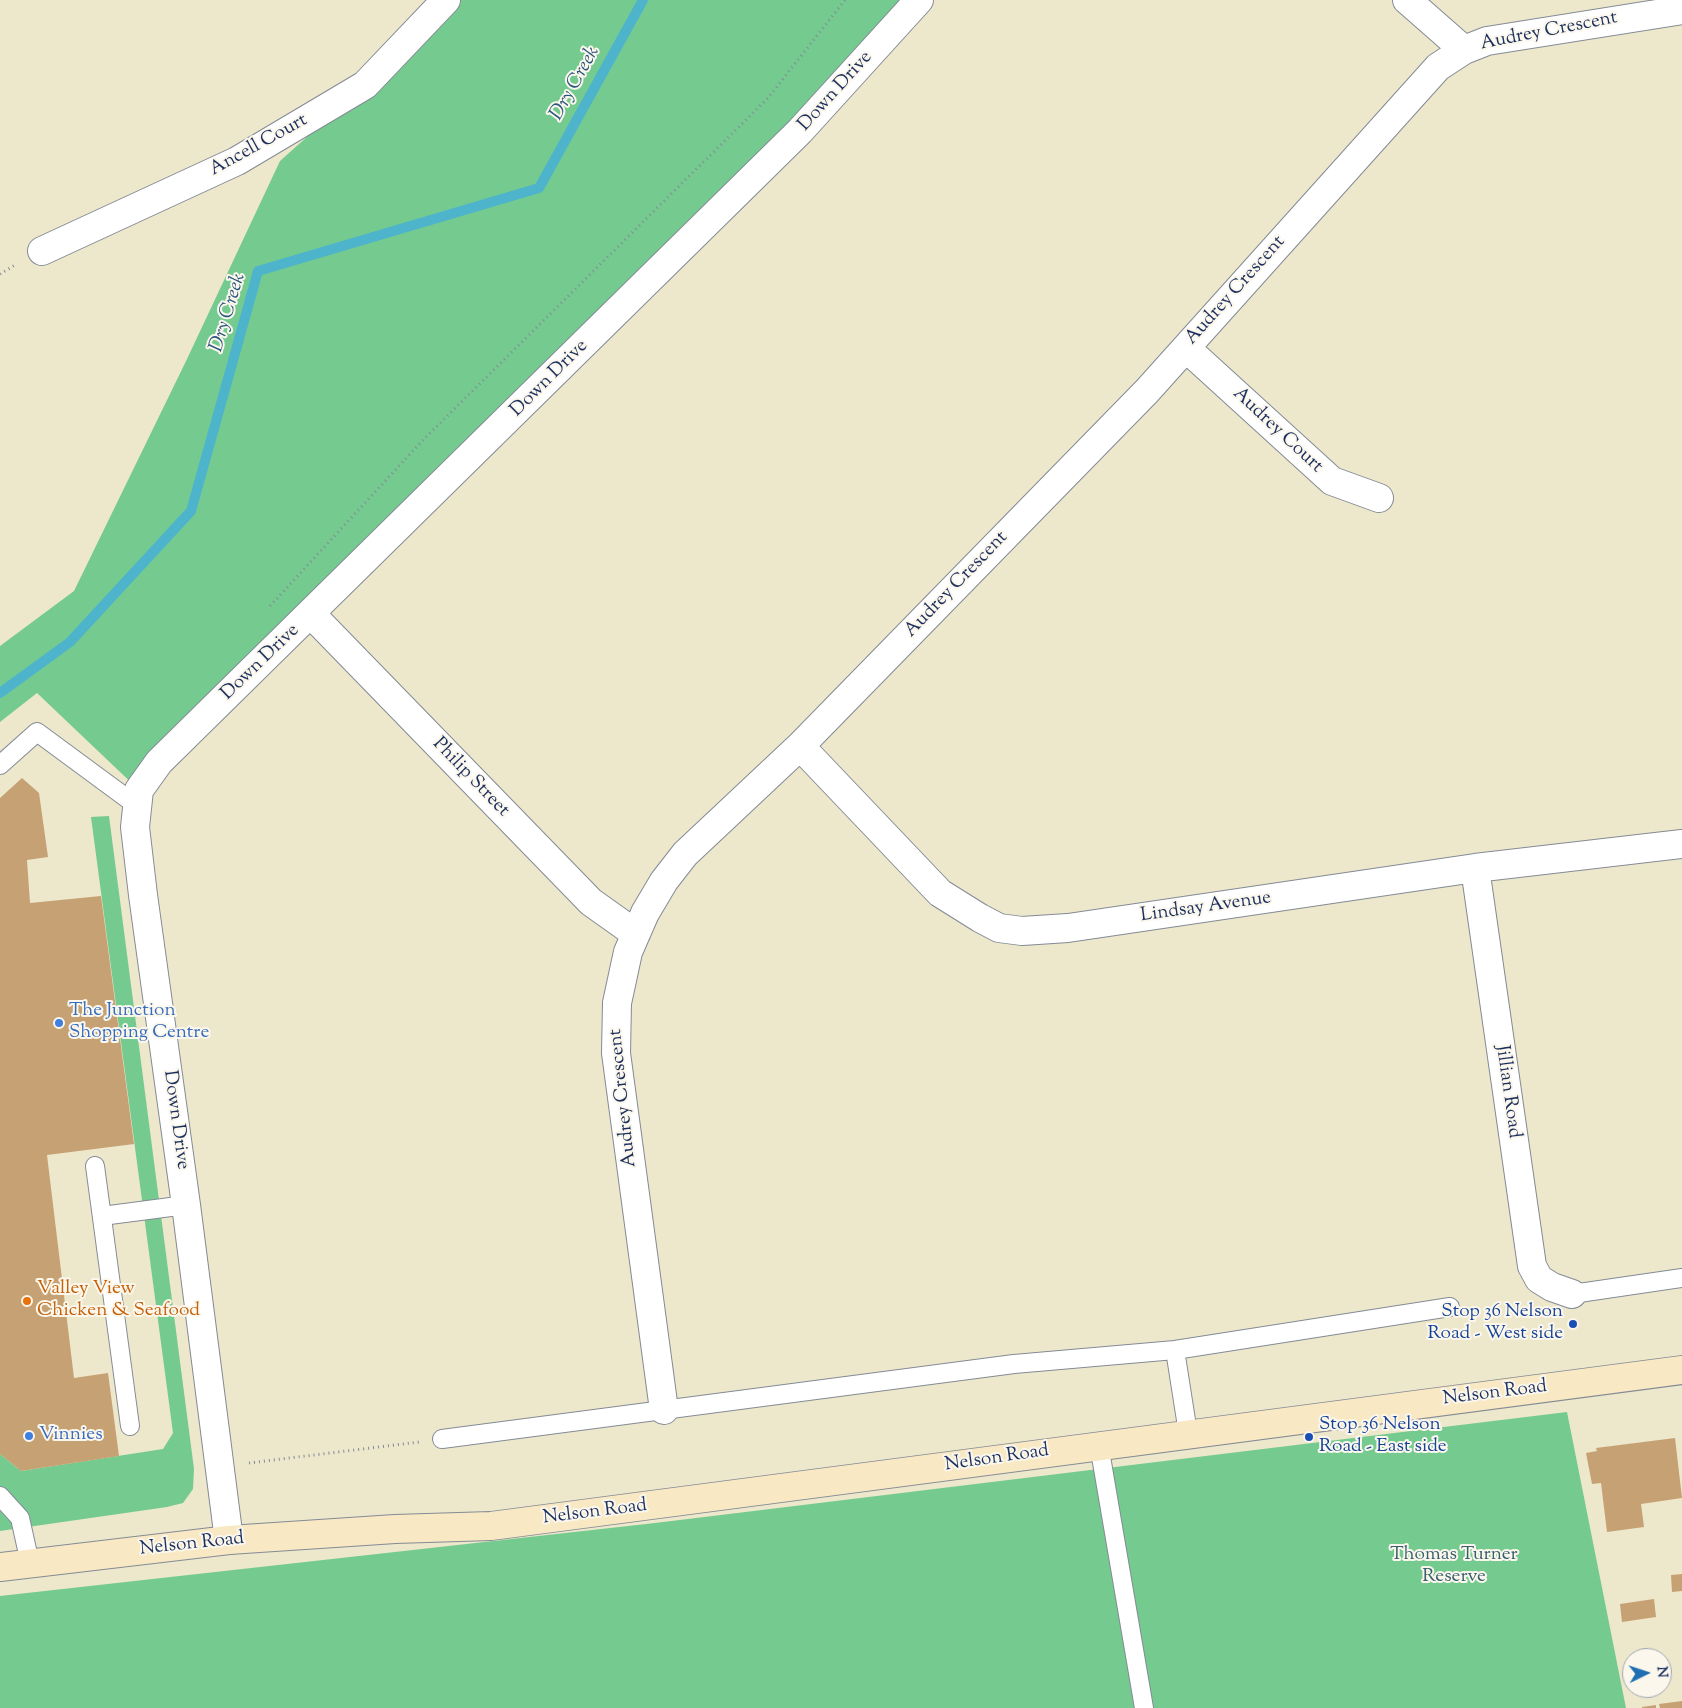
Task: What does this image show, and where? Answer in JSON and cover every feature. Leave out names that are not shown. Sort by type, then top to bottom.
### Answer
[{"type":"main road","name":"Nelson Road","points":[[0,1567],[229,1540],[395,1529],[491,1526],[1188,1433],[1682,1370]]},
{"type":"street","name":"Ancell Court","points":[[42,251],[237,162],[366,85],[446,0]]},
{"type":"street","name":"Down Drive","points":[[229,1540],[144,895],[136,827],[136,805],[139,790],[159,762],[800,131],[919,0]]},
{"type":"street","points":[[1408,0],[1464,50]]},
{"type":"street","name":"Audrey Crescent","points":[[664,1410],[616,1053],[617,1003],[628,952],[645,912],[664,881],[685,854],[800,746],[1140,398],[1438,67],[1464,50],[1487,41],[1682,10]]},
{"type":"street","name":"Audrey Court","points":[[1186,348],[1332,482],[1378,498]]},
{"type":"street","name":"Philip Street","points":[[311,614],[591,902],[636,934]]},
{"type":"street","name":"Lindsay Avenue","points":[[800,746],[940,893],[999,928],[1022,932],[1068,928],[1475,868],[1682,844]]},
{"type":"street","name":"Jillian Road","points":[[1475,868],[1532,1266],[1539,1279],[1552,1287],[1572,1294]]},
{"type":"lane","points":[[0,765],[37,732],[136,805]]},
{"type":"lane","points":[[95,1166],[130,1426]]},
{"type":"lane","points":[[102,1216],[186,1205]]},
{"type":"lane","points":[[1572,1294],[1682,1278]]},
{"type":"lane","points":[[442,1439],[1014,1364],[1175,1350],[1450,1307]]},
{"type":"lane","points":[[1175,1350],[1188,1433]]},
{"type":"lane","points":[[1099,1445],[1144,1708]]},
{"type":"lane","points":[[0,1496],[20,1518],[30,1563]]},
{"type":"path","points":[[268,608],[422,441],[768,98],[845,0]]},
{"type":"path","points":[[241,1464],[442,1439]]},
{"type":"green space","points":[[446,0],[911,0],[139,790],[37,693],[0,722],[0,646],[74,591],[187,359],[280,161],[365,85]]},
{"type":"green space","points":[[109,816],[194,1469],[193,1489],[183,1503],[167,1507],[0,1531],[0,1454],[21,1471],[163,1449],[173,1433],[91,817]]},
{"type":"green space","name":"Thomas Turner Reserve","points":[[1567,1412],[1622,1688],[1622,1698],[1624,1698],[1626,1708],[0,1708],[0,1596],[655,1523]]},
{"type":"building","name":"The Junction Shopping Centre","points":[[22,778],[39,793],[48,857],[27,860],[30,903],[101,896],[134,1144],[47,1155],[74,1378],[108,1373],[119,1456],[21,1471],[0,1454],[0,798]]},
{"type":"building","points":[[1675,1438],[1682,1498],[1641,1504],[1644,1527],[1607,1532],[1601,1483],[1592,1484],[1586,1453],[1597,1451],[1596,1448]]},
{"type":"building","points":[[1682,1574],[1682,1591],[1672,1592],[1671,1575]]},
{"type":"building","points":[[1654,1599],[1656,1617],[1622,1622],[1620,1604]]},
{"type":"building","points":[[1682,1701],[1682,1708],[1660,1708],[1659,1704]]},
{"type":"building","points":[[1656,1705],[1656,1708],[1642,1708],[1642,1707]]},
{"type":"waterway","name":"Dry Creek","points":[[0,693],[70,642],[191,511],[258,271],[539,188],[643,0]]},
{"type":"place","name":"The Junction Shopping Centre","points":[[59,1023]]},
{"type":"place","name":"Valley View Chicken & Seafood","points":[[27,1301]]},
{"type":"place","name":"Stop 36 Nelson Road - West side","points":[[1573,1324]]},
{"type":"place","name":"Vinnies","points":[[29,1436]]},
{"type":"place","name":"Stop 36 Nelson Road - East side","points":[[1309,1437]]}]
